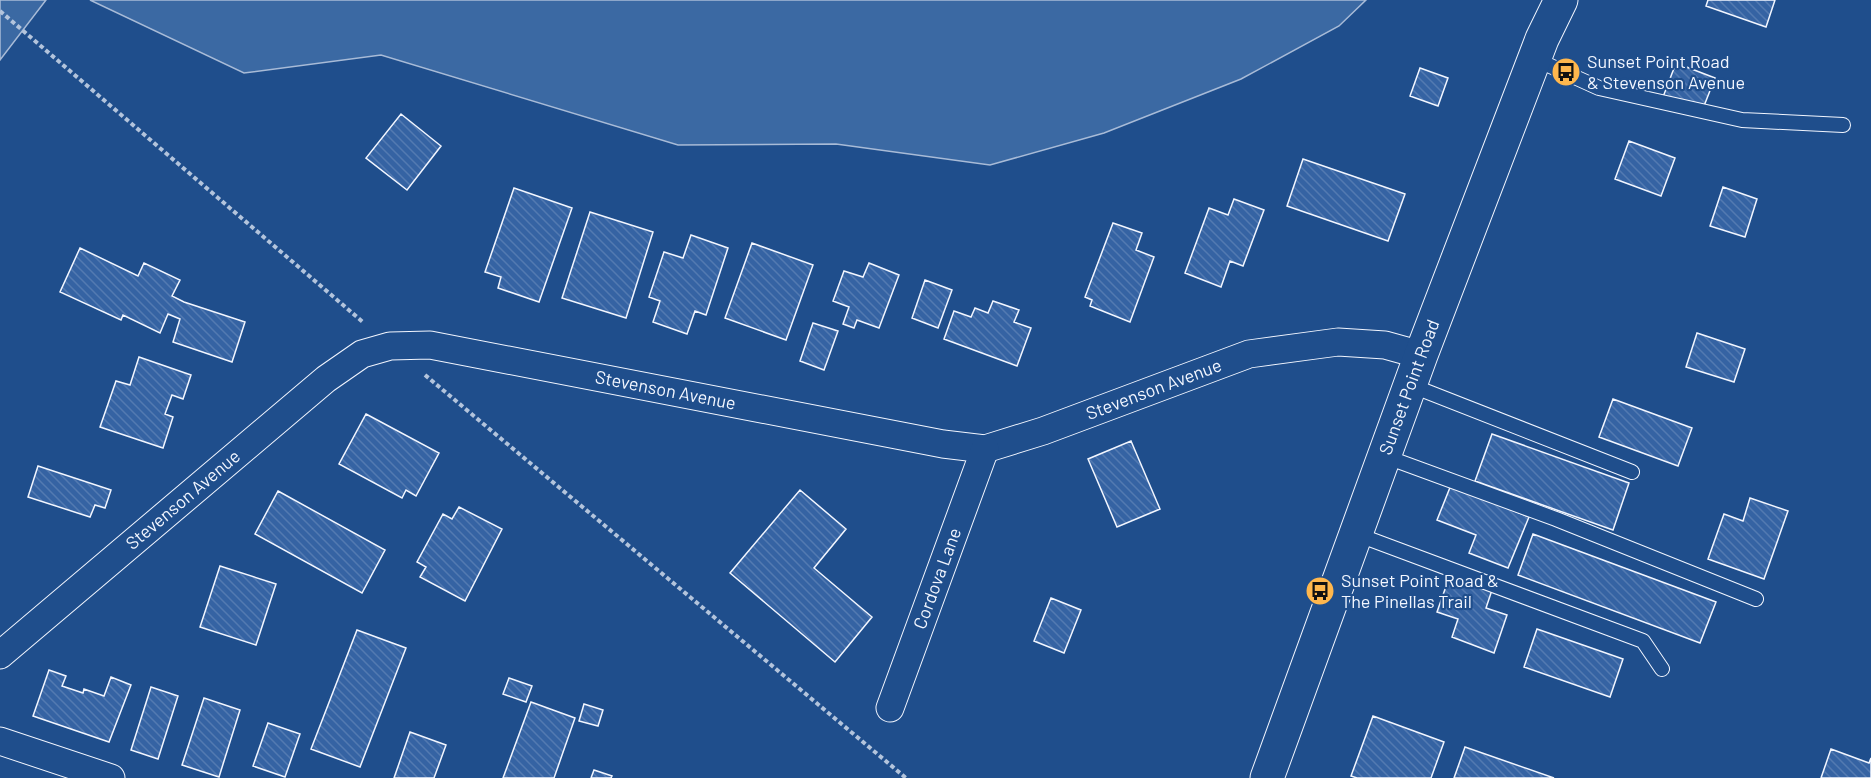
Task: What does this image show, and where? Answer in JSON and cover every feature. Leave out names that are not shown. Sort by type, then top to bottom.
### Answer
[{"type":"main road","name":"Sunset Point Road","points":[[1267,778],[1416,370],[1535,59],[1561,0]]},
{"type":"street","name":"Stevenson Avenue","points":[[0,656],[326,379],[362,354],[390,346],[430,345],[943,444],[985,449],[1043,431],[1249,354],[1338,342],[1384,345],[1416,370]]},
{"type":"street","name":"Cordova Lane","points":[[890,708],[985,449]]},
{"type":"street","points":[[0,741],[111,778]]},
{"type":"lane","points":[[1535,59],[1599,88],[1742,120],[1843,125]]},
{"type":"lane","points":[[1416,370],[1632,472]]},
{"type":"lane","points":[[1384,456],[1556,519],[1756,598]]},
{"type":"lane","points":[[1356,534],[1643,641],[1662,669]]},
{"type":"path","points":[[0,11],[390,346],[906,778]]},
{"type":"water","points":[[0,0],[46,0],[0,60]]},
{"type":"water","points":[[90,0],[1366,0],[1339,26],[1241,79],[1104,133],[990,165],[836,144],[678,145],[381,55],[244,73]]},
{"type":"building","points":[[1708,0],[1775,0],[1766,27],[1706,6]]},
{"type":"building","points":[[1676,63],[1715,78],[1702,111],[1663,97]]},
{"type":"building","points":[[1420,68],[1448,78],[1438,106],[1410,96]]},
{"type":"building","points":[[401,114],[441,146],[407,190],[366,158]]},
{"type":"building","points":[[1629,141],[1675,158],[1661,196],[1615,179]]},
{"type":"building","points":[[1303,159],[1405,194],[1388,241],[1287,206]]},
{"type":"building","points":[[1723,187],[1757,199],[1745,237],[1710,226]]},
{"type":"building","points":[[514,188],[572,208],[539,302],[498,288],[501,277],[485,272]]},
{"type":"building","points":[[1234,199],[1264,210],[1243,266],[1230,261],[1221,287],[1185,273],[1209,208],[1228,215]]},
{"type":"building","points":[[590,212],[653,232],[626,318],[562,298]]},
{"type":"building","points":[[1113,223],[1142,233],[1136,250],[1154,257],[1130,322],[1090,306],[1092,300],[1085,297]]},
{"type":"building","points":[[691,235],[728,248],[706,315],[695,311],[687,334],[653,322],[660,301],[649,297],[664,252],[683,258]]},
{"type":"building","points":[[752,243],[813,265],[786,340],[725,318]]},
{"type":"building","points":[[80,248],[138,276],[144,263],[180,280],[172,296],[245,322],[232,362],[173,342],[180,319],[168,314],[160,333],[123,315],[121,320],[60,292]]},
{"type":"building","points":[[869,263],[899,275],[879,328],[857,320],[854,328],[843,324],[849,307],[833,301],[844,271],[863,277]]},
{"type":"building","points":[[925,280],[952,290],[938,328],[912,318]]},
{"type":"building","points":[[993,301],[1019,310],[1014,322],[1031,328],[1017,366],[944,339],[954,311],[971,317],[975,308],[988,313]]},
{"type":"building","points":[[813,323],[838,331],[824,370],[800,361]]},
{"type":"building","points":[[1697,333],[1745,349],[1734,382],[1686,367]]},
{"type":"building","points":[[139,357],[191,375],[183,399],[172,395],[165,414],[173,417],[163,448],[100,427],[116,381],[130,385]]},
{"type":"building","points":[[1613,399],[1692,428],[1678,466],[1599,437]]},
{"type":"building","points":[[366,414],[439,453],[416,496],[406,490],[402,498],[339,464]]},
{"type":"building","points":[[1492,434],[1629,483],[1613,530],[1475,481]]},
{"type":"building","points":[[1131,441],[1160,509],[1117,527],[1088,459]]},
{"type":"building","points":[[38,466],[111,490],[105,508],[95,505],[90,517],[28,497]]},
{"type":"building","points":[[1451,485],[1529,517],[1508,568],[1469,553],[1476,535],[1437,520]]},
{"type":"building","points":[[800,490],[846,529],[814,568],[872,617],[835,662],[730,573]]},
{"type":"building","points":[[278,491],[385,550],[362,593],[255,534]]},
{"type":"building","points":[[1750,498],[1788,511],[1764,579],[1708,559],[1724,514],[1743,521]]},
{"type":"building","points":[[459,507],[502,529],[465,601],[420,577],[426,567],[417,562],[443,514],[452,519]]},
{"type":"building","points":[[1533,534],[1716,602],[1700,643],[1518,575]]},
{"type":"building","points":[[220,566],[276,584],[256,645],[200,627]]},
{"type":"building","points":[[1450,575],[1492,590],[1486,608],[1507,615],[1494,653],[1452,637],[1458,619],[1437,612]]},
{"type":"building","points":[[1051,598],[1081,610],[1064,653],[1034,641]]},
{"type":"building","points":[[1537,629],[1623,659],[1610,697],[1524,667]]},
{"type":"building","points":[[357,630],[406,648],[360,767],[311,749]]},
{"type":"building","points":[[49,670],[66,676],[62,686],[83,693],[84,689],[104,696],[111,677],[131,685],[109,742],[33,716]]},
{"type":"building","points":[[509,678],[532,686],[526,702],[503,694]]},
{"type":"building","points":[[151,687],[178,696],[158,759],[131,750]]},
{"type":"building","points":[[204,698],[240,710],[219,777],[182,765]]},
{"type":"building","points":[[531,702],[575,718],[554,778],[503,778]]},
{"type":"building","points":[[584,704],[603,710],[598,726],[579,721]]},
{"type":"building","points":[[1373,716],[1444,742],[1431,778],[1357,778],[1351,776]]},
{"type":"building","points":[[268,723],[300,734],[285,777],[253,766]]},
{"type":"building","points":[[410,732],[446,745],[434,778],[394,778]]},
{"type":"building","points":[[1465,747],[1554,778],[1454,778]]},
{"type":"building","points":[[1831,749],[1869,763],[1871,758],[1871,778],[1821,778]]},
{"type":"building","points":[[594,770],[612,776],[611,778],[591,778]]},
{"type":"place","name":"Sunset Point Road & Stevenson Avenue","points":[[1566,72]]},
{"type":"place","name":"Sunset Point Road & The Pinellas Trail","points":[[1320,591]]}]
